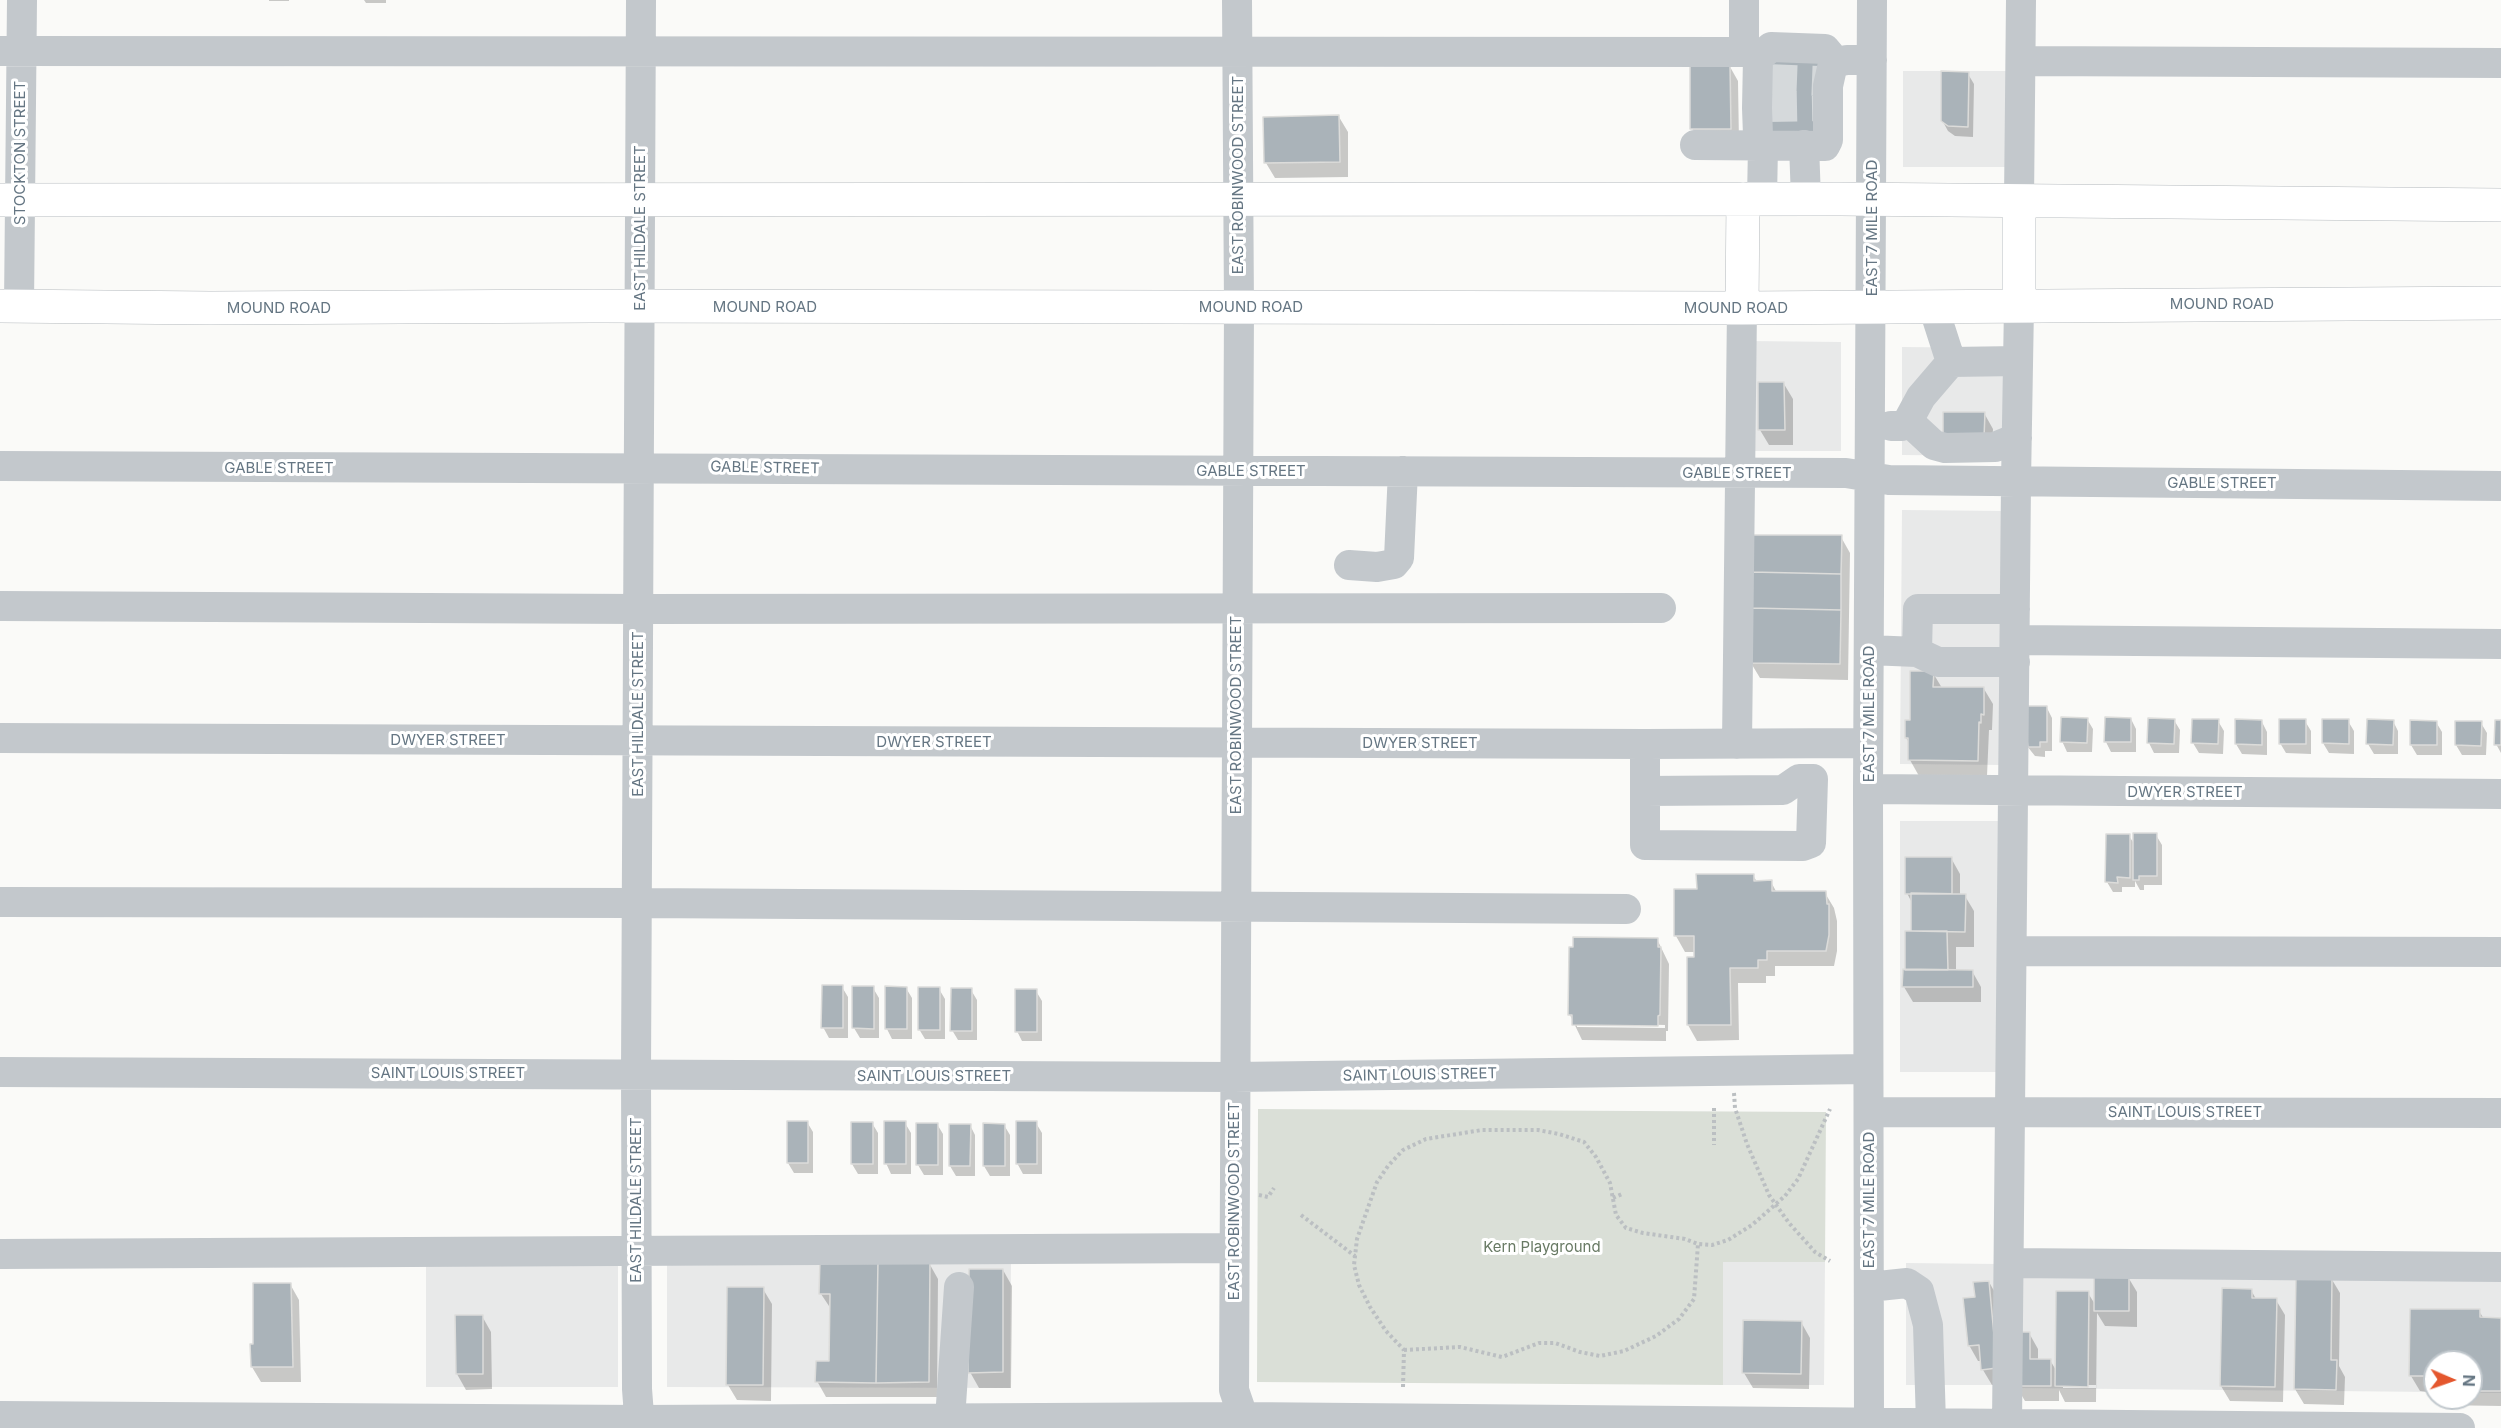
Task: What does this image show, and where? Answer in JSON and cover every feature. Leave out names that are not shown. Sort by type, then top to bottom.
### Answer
[{"type":"main road","points":[[10,200],[1753,199],[2501,205]]},
{"type":"main road","points":[[1742,308],[1753,199]]},
{"type":"main road","points":[[2019,201],[2019,306]]},
{"type":"main road","name":"MOUND ROAD","points":[[10,306],[1871,308],[2495,300]]},
{"type":"street","name":"STOCKTON STREET","points":[[10,306],[11,51],[22,0]]},
{"type":"street","name":"EAST HILDALE STREET","points":[[639,1424],[636,1074],[641,0]]},
{"type":"street","name":"EAST ROBINWOOD STREET","points":[[1237,0],[1239,308],[1234,1390],[1245,1423]]},
{"type":"street","points":[[11,51],[1744,52],[1744,0]]},
{"type":"street","name":"EAST 7 MILE ROAD","points":[[1869,1425],[1868,743],[1872,0]]},
{"type":"street","points":[[2019,201],[2021,0]]},
{"type":"street","points":[[1753,199],[1764,146],[1758,135],[1762,94],[1758,58],[1771,47],[1825,49],[1824,102],[1806,200]]},
{"type":"street","points":[[1695,145],[1764,146],[1824,102],[1872,60]]},
{"type":"street","points":[[2020,61],[2501,63]]},
{"type":"street","points":[[1824,102],[1872,130]]},
{"type":"street","points":[[1933,306],[1951,362]]},
{"type":"street","points":[[2007,1424],[2019,306]]},
{"type":"street","points":[[1737,744],[1742,308]]},
{"type":"street","points":[[1871,425],[1902,426],[1908,421],[1921,397],[1951,362],[2018,361]]},
{"type":"street","points":[[1908,421],[1934,445],[1945,448],[1995,447],[2016,438]]},
{"type":"street","name":"GABLE STREET","points":[[0,466],[1846,473],[1889,480],[2501,486]]},
{"type":"street","points":[[1349,566],[1386,566],[1394,564],[1399,558],[1403,471]]},
{"type":"street","points":[[0,606],[638,609],[1661,608]]},
{"type":"street","points":[[1917,652],[1918,609],[2015,609]]},
{"type":"street","points":[[1869,650],[1917,652],[1938,662],[2015,651],[2501,644]]},
{"type":"street","name":"DWYER STREET","points":[[0,738],[1868,743]]},
{"type":"street","points":[[1799,779],[1801,743]]},
{"type":"street","points":[[1645,744],[1645,791],[1645,845],[1803,846],[1811,843],[1813,779],[1799,779],[1783,790],[1645,791]]},
{"type":"street","name":"DWYER STREET","points":[[1868,789],[2501,794]]},
{"type":"street","points":[[0,902],[1626,909]]},
{"type":"street","points":[[2013,951],[2501,952]]},
{"type":"street","name":"SAINT LOUIS STREET","points":[[0,1072],[1234,1077],[1868,1070]]},
{"type":"street","name":"SAINT LOUIS STREET","points":[[1869,1112],[2501,1113]]},
{"type":"street","points":[[0,1254],[1234,1248]]},
{"type":"street","points":[[2009,1263],[2501,1267]]},
{"type":"street","points":[[1869,1287],[1907,1283],[1919,1291],[1928,1325],[1931,1424]]},
{"type":"street","points":[[950,1419],[959,1287]]},
{"type":"street","points":[[0,1416],[171,1422],[639,1424],[950,1419],[1245,1423],[2007,1424],[2460,1428]]},
{"type":"path","points":[[1734,1071],[1735,1108],[1768,1195],[1815,1252],[1830,1261]]},
{"type":"path","points":[[1714,1108],[1714,1145]]},
{"type":"path","points":[[1403,1387],[1404,1350],[1386,1331],[1370,1307],[1359,1285],[1354,1265],[1357,1239],[1377,1182],[1403,1150],[1426,1139],[1504,1129],[1538,1130],[1559,1134],[1584,1142],[1596,1156],[1610,1183],[1616,1215],[1626,1228],[1712,1245],[1728,1240],[1752,1225],[1776,1205],[1798,1179],[1830,1108]]},
{"type":"path","points":[[1255,1195],[1268,1197],[1274,1188]]},
{"type":"path","points":[[1613,1198],[1622,1194]]},
{"type":"path","points":[[1301,1215],[1355,1256]]},
{"type":"path","points":[[1404,1350],[1460,1347],[1502,1357],[1539,1343],[1555,1343],[1600,1356],[1623,1351],[1664,1330],[1679,1319],[1694,1299],[1698,1244]]},
{"type":"shaded area","points":[[1903,71],[2011,71],[2012,167],[1903,167]]},
{"type":"shaded area","points":[[1749,341],[1841,342],[1841,451],[1748,451]]},
{"type":"shaded area","points":[[1902,347],[2004,348],[2003,456],[1902,455]]},
{"type":"shaded area","points":[[1902,510],[2004,511],[2002,765],[1900,764]]},
{"type":"shaded area","points":[[1900,821],[2000,821],[2000,1072],[1900,1072]]},
{"type":"shaded area","points":[[618,1254],[618,1387],[426,1387],[426,1255]]},
{"type":"shaded area","points":[[667,1254],[1011,1258],[1010,1388],[667,1387]]},
{"type":"shaded area","points":[[1723,1262],[1825,1262],[1824,1385],[1723,1385]]},
{"type":"shaded area","points":[[1906,1263],[1998,1264],[1997,1385],[1906,1385]]},
{"type":"shaded area","points":[[2017,1272],[2501,1275],[2501,1393],[2483,1393],[2483,1350],[2423,1350],[2423,1392],[2016,1388]]},
{"type":"green space","name":"Kern Playground","points":[[1258,1109],[1826,1112],[1825,1262],[1723,1262],[1723,1385],[1257,1382]]},
{"type":"building","points":[[1767,60],[1820,60],[1821,135],[1767,135]]},
{"type":"building","points":[[1690,64],[1730,64],[1731,129],[1690,129]]},
{"type":"building","points":[[1941,71],[1969,72],[1968,127],[1948,126],[1941,121]]},
{"type":"building","points":[[1339,115],[1340,162],[1264,163],[1263,117]]},
{"type":"building","points":[[1758,382],[1784,382],[1785,430],[1758,430]]},
{"type":"building","points":[[1943,412],[1985,412],[1984,438],[1943,438]]},
{"type":"building","points":[[1752,535],[1842,535],[1841,574],[1751,572]]},
{"type":"building","points":[[1751,572],[1841,574],[1841,610],[1750,608]]},
{"type":"building","points":[[1750,608],[1841,610],[1840,664],[1749,663]]},
{"type":"building","points":[[1910,671],[1934,671],[1933,687],[1984,687],[1984,715],[1981,714],[1981,723],[1979,722],[1978,761],[1908,760],[1905,720],[1910,720]]},
{"type":"building","points":[[2022,706],[2047,706],[2047,742],[2040,742],[2040,747],[2028,747]]},
{"type":"building","points":[[2061,717],[2088,718],[2087,743],[2060,742]]},
{"type":"building","points":[[2105,717],[2131,718],[2131,742],[2104,742]]},
{"type":"building","points":[[2148,718],[2175,719],[2174,744],[2147,743]]},
{"type":"building","points":[[2192,719],[2219,719],[2218,744],[2191,743]]},
{"type":"building","points":[[2235,719],[2262,720],[2262,745],[2235,744]]},
{"type":"building","points":[[2279,719],[2306,719],[2306,744],[2279,744]]},
{"type":"building","points":[[2322,719],[2349,719],[2349,744],[2322,743]]},
{"type":"building","points":[[2367,719],[2394,720],[2393,745],[2366,744]]},
{"type":"building","points":[[2410,720],[2437,721],[2437,745],[2410,745]]},
{"type":"building","points":[[2495,720],[2501,720],[2501,745],[2494,745]]},
{"type":"building","points":[[2455,721],[2482,721],[2481,746],[2455,745]]},
{"type":"building","points":[[2133,833],[2157,833],[2157,876],[2139,876],[2139,880],[2133,880]]},
{"type":"building","points":[[2106,834],[2130,834],[2130,878],[2117,877],[2118,883],[2105,882]]},
{"type":"building","points":[[1905,857],[1952,857],[1952,894],[1905,894]]},
{"type":"building","points":[[1696,874],[1754,874],[1754,881],[1772,880],[1772,891],[1826,891],[1827,904],[1829,904],[1829,935],[1826,951],[1767,951],[1767,960],[1758,960],[1758,968],[1730,968],[1731,1025],[1687,1025],[1687,957],[1694,957],[1694,936],[1674,936],[1674,889],[1697,889]]},
{"type":"building","points":[[1911,893],[1966,894],[1965,932],[1911,931]]},
{"type":"building","points":[[1905,931],[1947,931],[1948,970],[1905,970]]},
{"type":"building","points":[[1573,937],[1658,938],[1658,947],[1661,947],[1658,1026],[1572,1025],[1572,1015],[1568,1015],[1569,947],[1573,947]]},
{"type":"building","points":[[1903,969],[1973,970],[1973,987],[1902,987]]},
{"type":"building","points":[[822,985],[843,985],[843,1028],[821,1028]]},
{"type":"building","points":[[852,986],[874,986],[874,1029],[852,1028]]},
{"type":"building","points":[[885,986],[907,987],[907,1029],[885,1029]]},
{"type":"building","points":[[918,987],[940,987],[940,1030],[918,1030]]},
{"type":"building","points":[[951,988],[972,988],[972,1031],[950,1031]]},
{"type":"building","points":[[1015,989],[1037,989],[1037,1032],[1015,1032]]},
{"type":"building","points":[[787,1121],[808,1121],[808,1163],[787,1163]]},
{"type":"building","points":[[884,1121],[906,1121],[906,1164],[884,1164]]},
{"type":"building","points":[[1016,1121],[1037,1121],[1037,1164],[1016,1164]]},
{"type":"building","points":[[851,1122],[873,1122],[873,1164],[851,1164]]},
{"type":"building","points":[[916,1123],[938,1123],[938,1165],[916,1165]]},
{"type":"building","points":[[983,1123],[1005,1124],[1005,1166],[983,1166]]},
{"type":"building","points":[[949,1124],[971,1124],[970,1166],[949,1166]]},
{"type":"building","points":[[820,1259],[878,1260],[876,1383],[815,1382],[816,1361],[829,1361],[830,1294],[819,1294]]},
{"type":"building","points":[[878,1260],[930,1262],[929,1382],[876,1383]]},
{"type":"building","points":[[969,1269],[1003,1269],[1003,1372],[968,1373]]},
{"type":"building","points":[[2094,1275],[2129,1275],[2129,1311],[2094,1311]]},
{"type":"building","points":[[2296,1275],[2332,1276],[2331,1360],[2337,1360],[2336,1390],[2294,1389]]},
{"type":"building","points":[[1989,1281],[1997,1368],[1981,1370],[1979,1345],[1968,1346],[1963,1298],[1975,1297],[1973,1282]]},
{"type":"building","points":[[253,1283],[291,1283],[293,1367],[251,1367]]},
{"type":"building","points":[[727,1287],[764,1287],[763,1385],[726,1385]]},
{"type":"building","points":[[2222,1288],[2252,1289],[2252,1298],[2277,1298],[2275,1387],[2220,1386]]},
{"type":"building","points":[[2056,1291],[2089,1291],[2088,1387],[2055,1386]]},
{"type":"building","points":[[2410,1309],[2480,1309],[2480,1317],[2501,1318],[2501,1391],[2483,1391],[2483,1350],[2423,1350],[2423,1376],[2409,1376]]},
{"type":"building","points":[[455,1315],[483,1315],[483,1374],[456,1374]]},
{"type":"building","points":[[1743,1320],[1802,1321],[1801,1374],[1742,1373]]},
{"type":"building","points":[[2015,1332],[2030,1332],[2030,1359],[2051,1359],[2051,1386],[2015,1386]]},
{"type":"tunnel","points":[[1767,79],[1820,81]]},
{"type":"tunnel","points":[[1767,107],[1820,106]]}]
